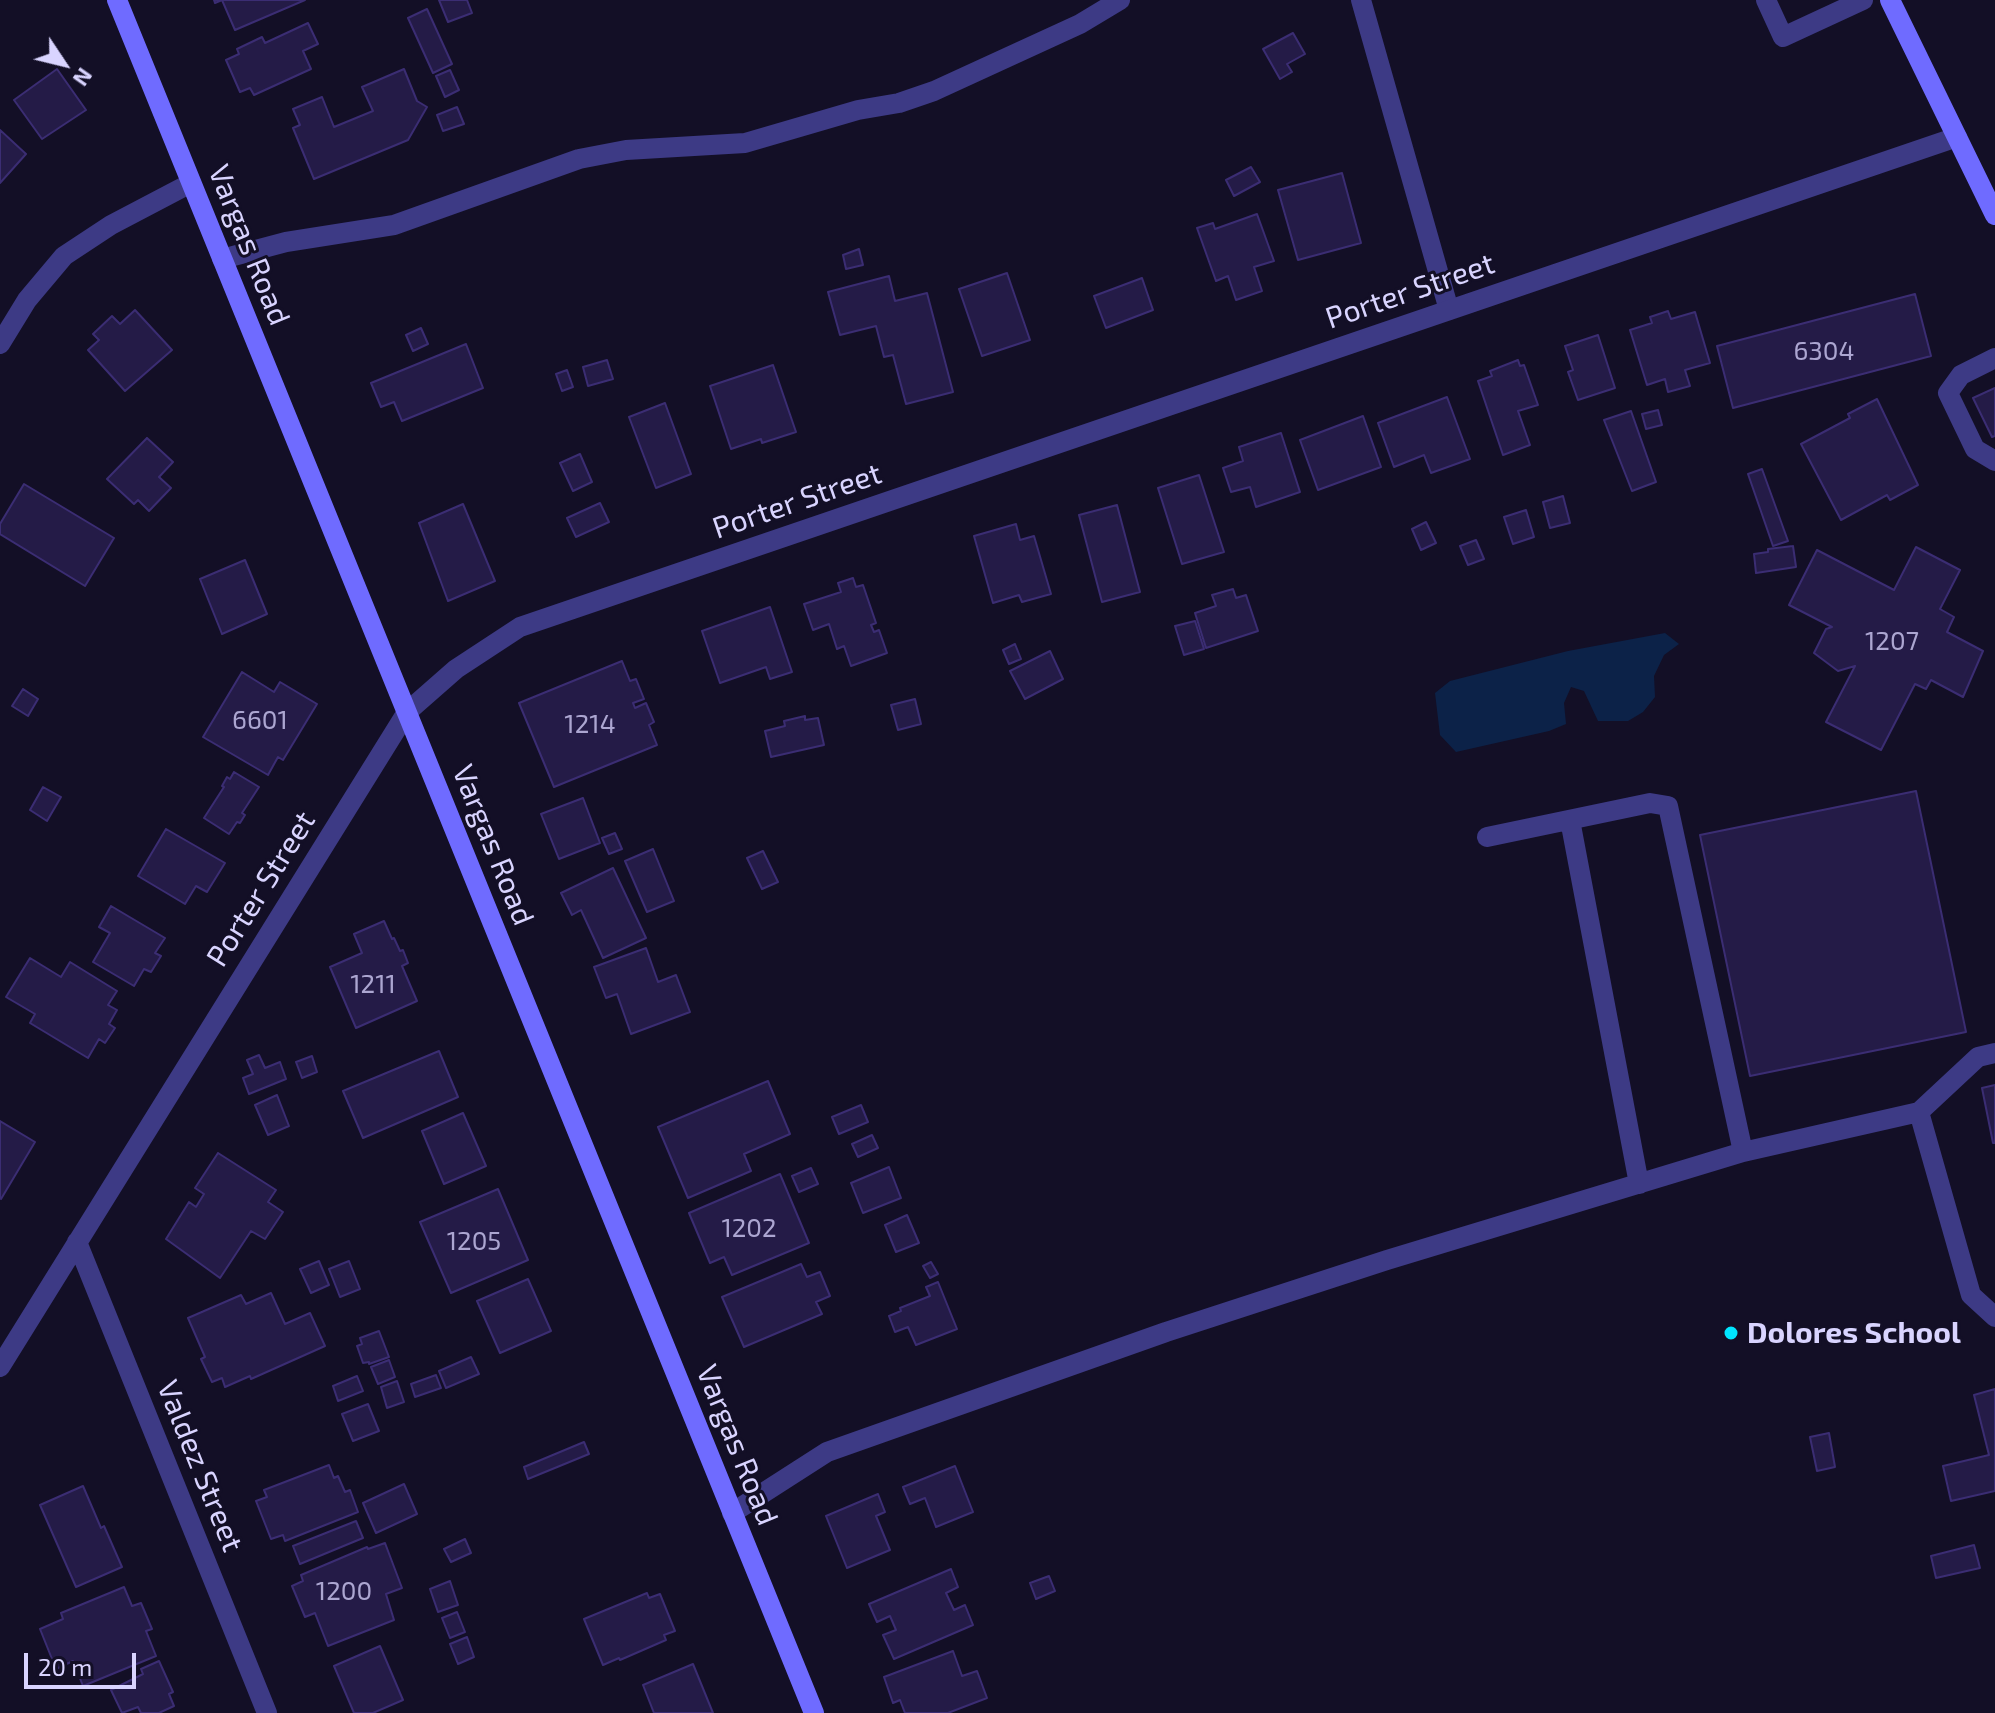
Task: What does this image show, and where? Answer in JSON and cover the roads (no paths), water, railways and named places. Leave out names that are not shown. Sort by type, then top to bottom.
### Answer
[{"type":"street","name":"Vargas Road","points":[[117,0],[814,1713]]},
{"type":"street","points":[[222,259],[286,242],[394,225],[579,159],[626,150],[745,143],[858,110],[899,103],[934,91],[1080,24],[1120,0]]},
{"type":"street","points":[[1361,0],[1449,310]]},
{"type":"street","points":[[1766,0],[1783,37],[1863,0]]},
{"type":"street","points":[[1890,0],[1995,215]]},
{"type":"street","name":"Porter Street","points":[[0,1367],[407,712],[456,669],[520,627],[1957,137]]},
{"type":"street","points":[[0,344],[27,300],[64,256],[111,225],[191,183]]},
{"type":"street","points":[[1995,358],[1961,375],[1948,393],[1975,449],[1995,461]]},
{"type":"street","points":[[1487,837],[1650,803],[1668,806],[1743,1152]]},
{"type":"street","points":[[1570,820],[1639,1184]]},
{"type":"street","points":[[732,1513],[827,1452],[1166,1332],[1387,1260],[1743,1152],[1919,1112],[1978,1057],[1995,1053]]},
{"type":"street","points":[[1919,1112],[1971,1295],[1995,1317]]},
{"type":"street","name":"Valdez Street","points":[[77,1242],[267,1713]]},
{"type":"water","points":[[1665,633],[1679,644],[1664,655],[1654,676],[1655,697],[1643,712],[1628,721],[1598,721],[1584,691],[1571,687],[1564,703],[1566,724],[1549,731],[1456,752],[1440,735],[1435,693],[1450,681],[1568,651]]},
{"type":"place","name":"Dolores School","points":[[1731,1333]]}]
